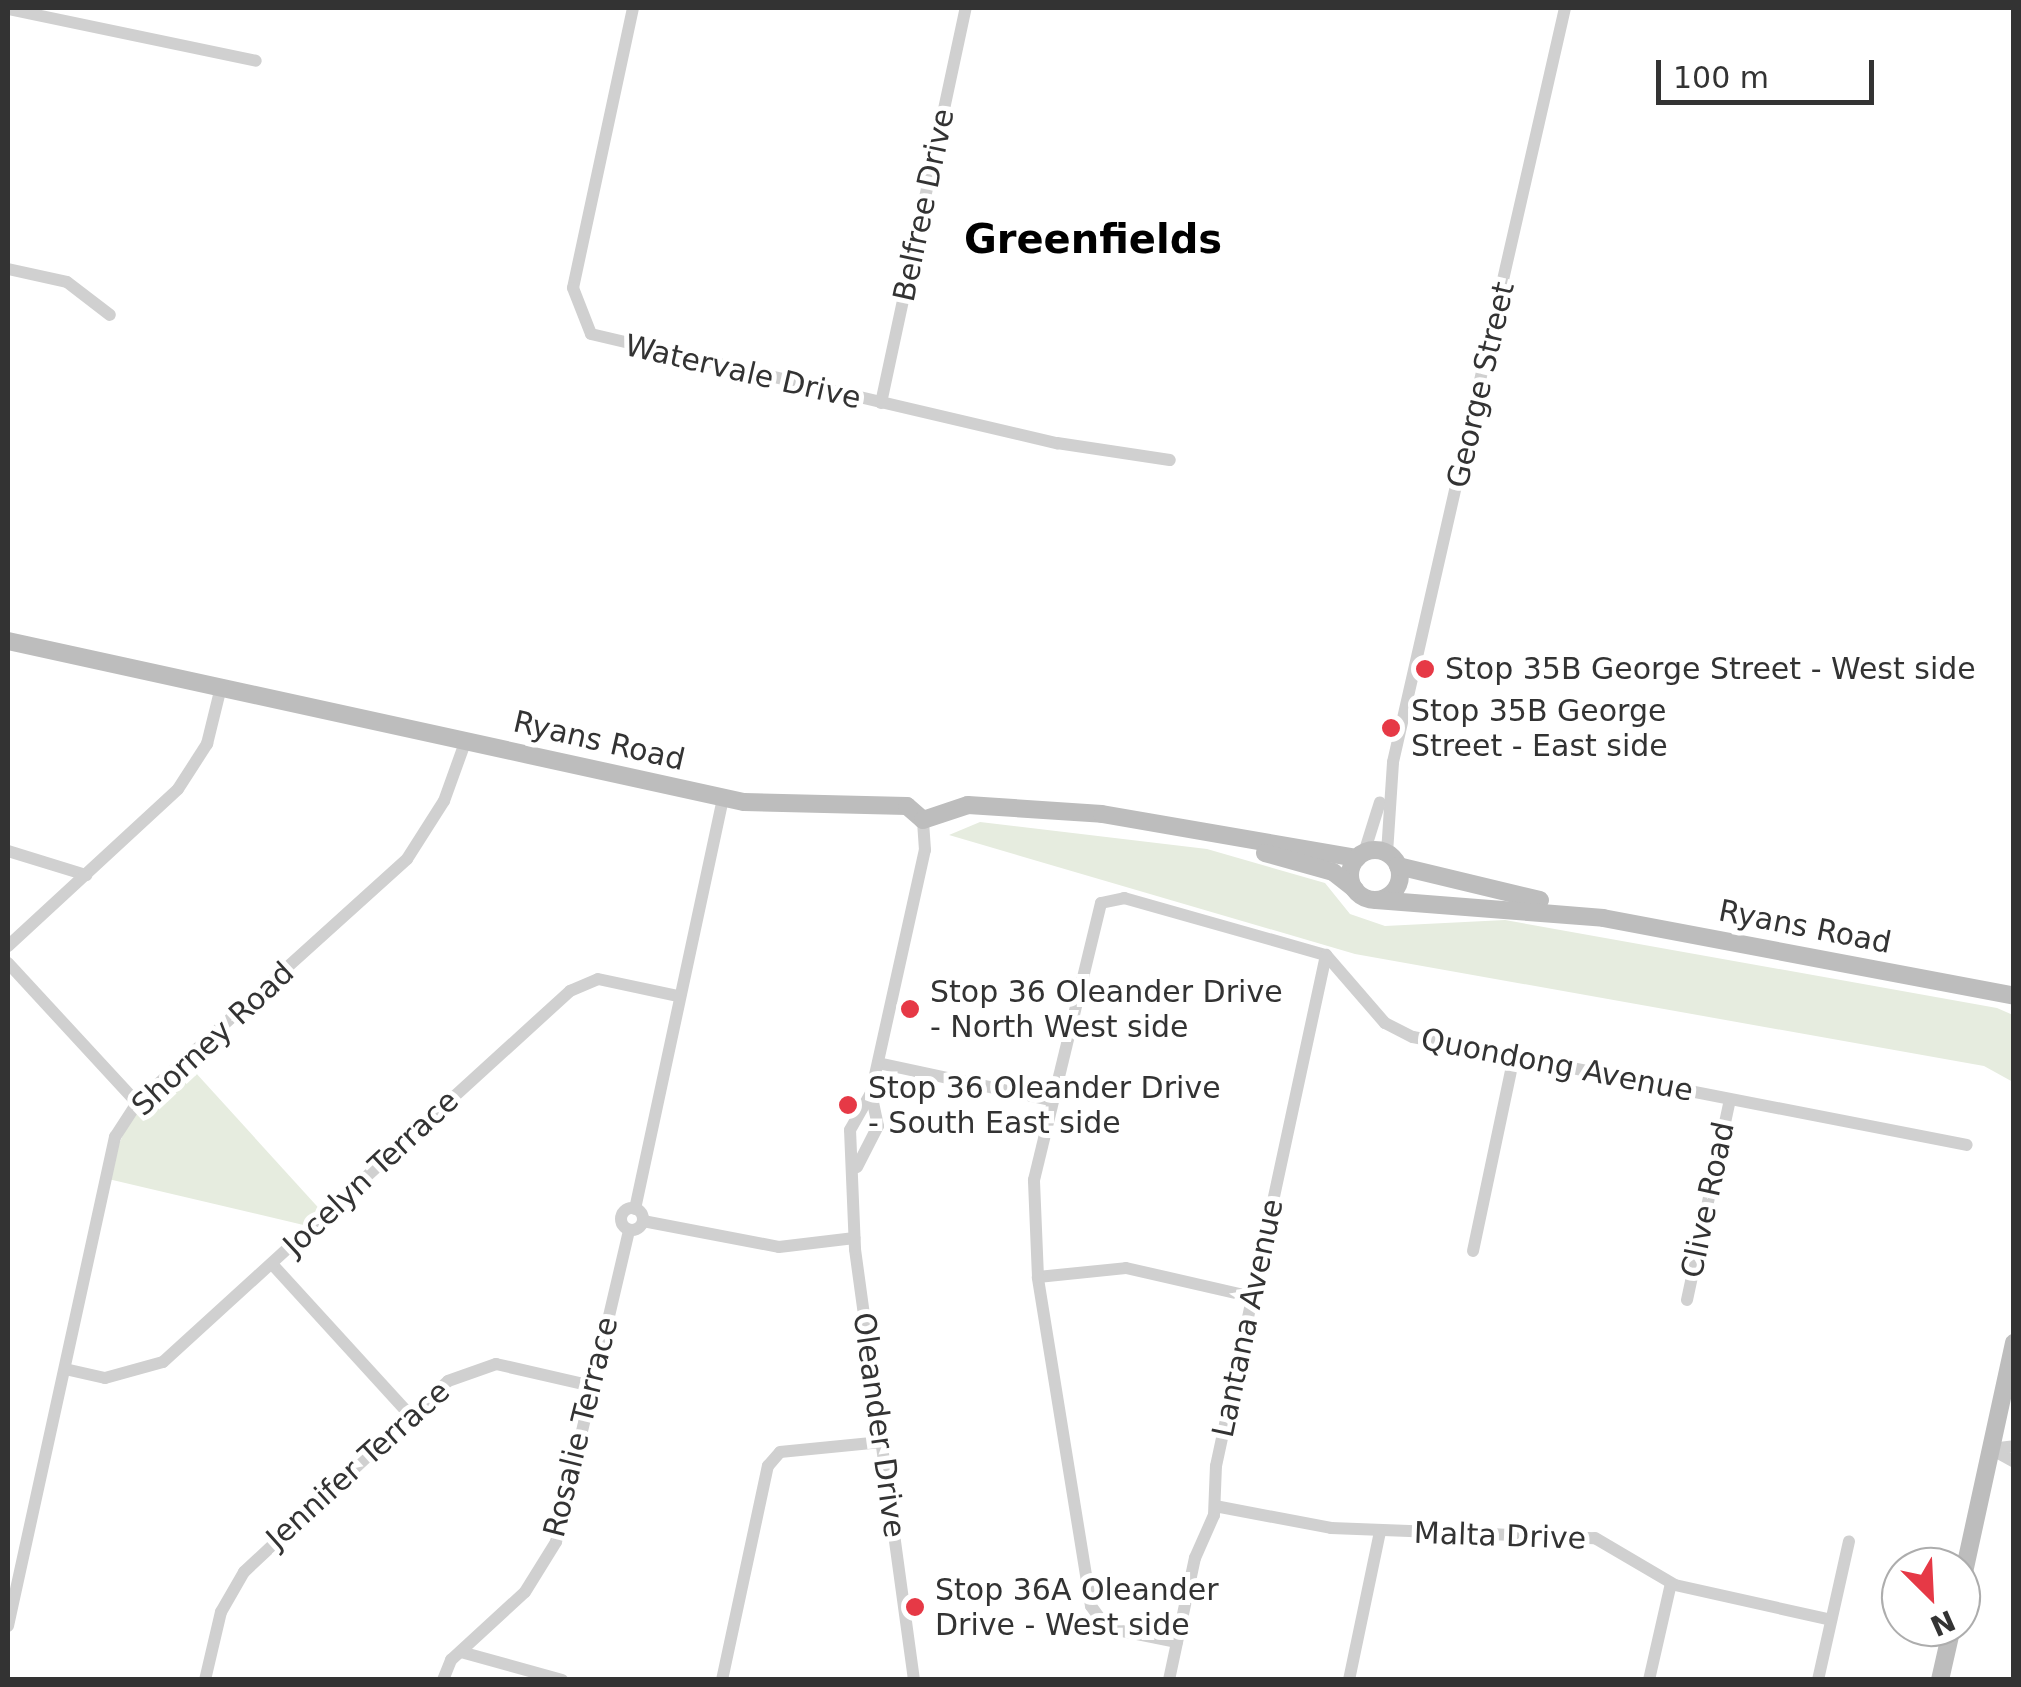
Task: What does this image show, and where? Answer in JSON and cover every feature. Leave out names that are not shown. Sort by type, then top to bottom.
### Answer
[{"type":"street","name":"Watervale Drive","points":[[633,8],[573,288],[580,322],[606,342],[881,403],[1170,460]]},
{"type":"street","name":"Belfree Drive","points":[[881,403],[966,8]]},
{"type":"street","name":"George Street","points":[[1360,856],[1394,762],[1566,8]]},
{"type":"street","points":[[8,9],[256,61]]},
{"type":"street","points":[[8,269],[67,282],[110,314]]},
{"type":"street","name":"Ryans Road","points":[[8,641],[723,797],[812,810],[908,806],[923,820]]},
{"type":"street","points":[[8,946],[178,789],[207,744],[221,687]]},
{"type":"street","name":"Shorney Road","points":[[8,1626],[14,1565],[65,1370],[104,1178],[137,1103],[407,859],[444,801],[466,740]]},
{"type":"street","name":"George Street","points":[[1393,860],[1394,762]]},
{"type":"street","points":[[723,797],[677,996],[638,1215],[779,1247],[854,1238]]},
{"type":"street","points":[[923,820],[968,805],[1178,829],[1360,856],[1355,889]]},
{"type":"street","name":"Oleander Drive","points":[[914,1680],[854,1238],[856,1170],[850,1130],[872,1093],[925,850],[923,820]]},
{"type":"street","points":[[1178,829],[1333,872],[1376,900],[1396,889],[1393,860]]},
{"type":"street","points":[[8,851],[86,875]]},
{"type":"street","name":"Ryans Road","points":[[1360,856],[1393,860],[1603,918],[2008,998]]},
{"type":"street","points":[[1177,1642],[1107,1628],[1091,1606],[1038,1276],[1032,1201],[1092,914],[1107,900],[1326,955]]},
{"type":"street","name":"Ryans Road","points":[[1376,900],[1603,918]]},
{"type":"street","name":"Quondong Avenue","points":[[1326,955],[1397,1031],[1967,1144]]},
{"type":"street","name":"Lantana Avenue","points":[[1169,1680],[1216,1506],[1253,1297],[1326,955]]},
{"type":"street","points":[[8,963],[137,1103]]},
{"type":"street","name":"Jocelyn Terrace","points":[[65,1370],[105,1378],[163,1362],[570,991],[598,979],[677,996]]},
{"type":"street","points":[[1473,1251],[1514,1057]]},
{"type":"street","points":[[878,1063],[1052,1100]]},
{"type":"street","name":"Oleander Drive","points":[[856,1170],[878,1126],[872,1093]]},
{"type":"street","name":"Clive Road","points":[[1686,1300],[1730,1100]]},
{"type":"street","name":"Rosalie Terrace","points":[[443,1680],[461,1652],[526,1592],[556,1542],[629,1230],[638,1215]]},
{"type":"street","points":[[272,1264],[410,1415]]},
{"type":"street","points":[[1038,1276],[1126,1268],[1253,1297]]},
{"type":"street","points":[[1969,1547],[2014,1343]]},
{"type":"street","name":"Jennifer Terrace","points":[[206,1680],[221,1612],[244,1572],[455,1376],[487,1365],[592,1386]]},
{"type":"street","points":[[722,1680],[768,1466],[780,1452],[882,1442]]},
{"type":"street","points":[[1990,1450],[2014,1446]]},
{"type":"street","points":[[1990,1450],[2014,1462]]},
{"type":"street","name":"Malta Drive","points":[[1216,1506],[1380,1531],[1595,1538],[1671,1583],[1831,1620]]},
{"type":"street","points":[[1350,1679],[1380,1531]]},
{"type":"street","points":[[1818,1680],[1848,1542]]},
{"type":"street","points":[[1649,1680],[1671,1583]]},
{"type":"street","points":[[1940,1680],[1947,1647]]},
{"type":"street","points":[[461,1652],[562,1680]]},
{"type":"shaded area","points":[[980,822],[1207,849],[1325,883],[1350,914],[1385,926],[1505,920],[1997,1008],[2013,1015],[2013,1082],[1984,1066],[1355,954],[949,835]]},
{"type":"shaded area","points":[[185,1061],[325,1215],[312,1227],[104,1178],[137,1103]]},
{"type":"place","name":"Stop 35B George Street - West side","points":[[1425,669]]},
{"type":"place","name":"Stop 35B George Street - East side","points":[[1391,728]]},
{"type":"place","name":"Stop 36 Oleander Drive - North West side","points":[[910,1009]]},
{"type":"place","name":"Stop 36 Oleander Drive - South East side","points":[[848,1105]]},
{"type":"place","name":"Stop 36A Oleander Drive - West side","points":[[915,1607]]},
{"type":"district","name":"Greenfields","points":[[1093,239]]}]
